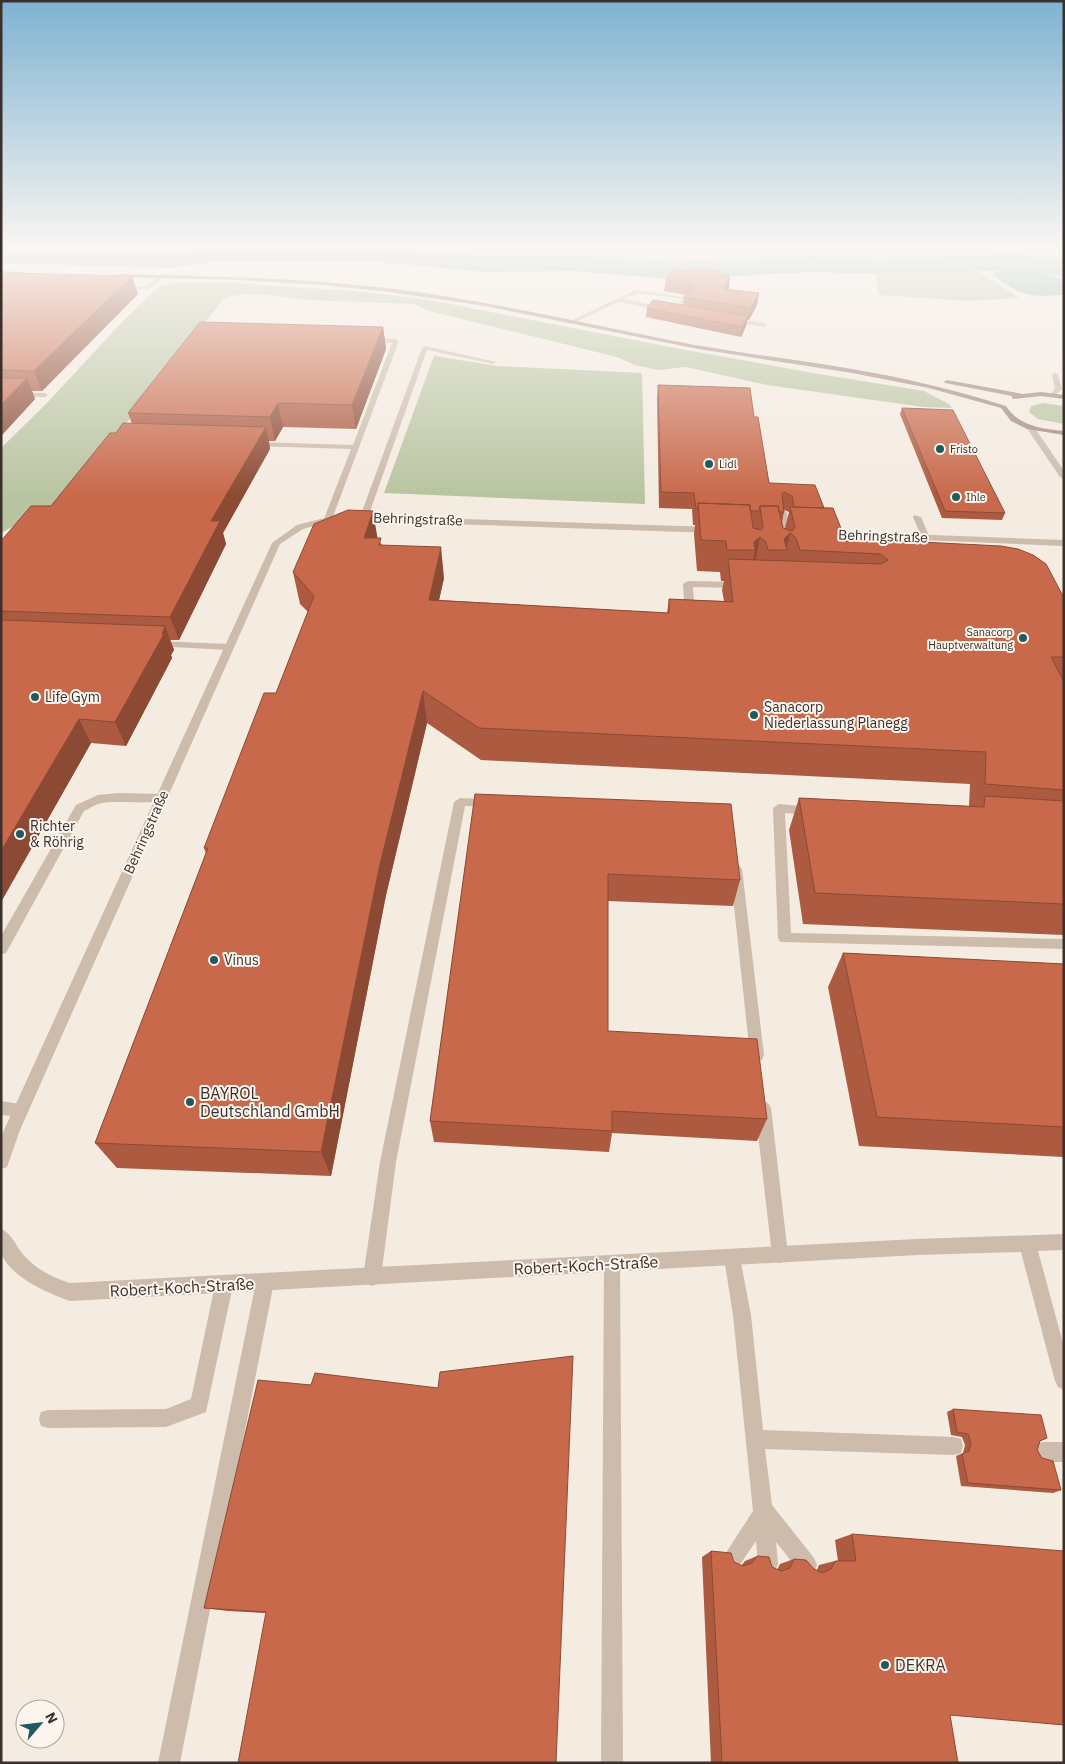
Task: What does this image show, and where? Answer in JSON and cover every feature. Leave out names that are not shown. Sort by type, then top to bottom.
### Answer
[{"type":"main road","points":[[621,331],[867,374],[959,393],[1004,407],[1011,417],[1030,427],[1064,433]]},
{"type":"main road","points":[[867,374],[962,385],[1020,395],[1064,397]]},
{"type":"main road","points":[[1004,407],[1006,402],[1020,395]]},
{"type":"street","points":[[328,519],[396,341],[358,340]]},
{"type":"street","points":[[364,517],[425,348],[493,362]]},
{"type":"street","points":[[1053,395],[1059,389],[1055,375]]},
{"type":"street","points":[[1,394],[46,395]]},
{"type":"street","points":[[1030,427],[1064,477]]},
{"type":"street","points":[[247,444],[354,447]]},
{"type":"street","points":[[783,512],[786,533]]},
{"type":"street","name":"Behringstraße","points":[[1,1162],[21,1110],[276,543],[300,527],[328,519],[364,517],[722,530]]},
{"type":"street","points":[[917,517],[926,538]]},
{"type":"street","name":"Behringstraße","points":[[816,534],[1064,543]]},
{"type":"street","points":[[691,622],[688,584],[747,585]]},
{"type":"street","points":[[150,644],[229,647]]},
{"type":"street","points":[[1,949],[80,808],[98,799],[119,797],[161,798]]},
{"type":"street","points":[[372,1277],[388,1162],[460,802],[500,804]]},
{"type":"street","points":[[828,812],[778,808],[785,938],[1064,944]]},
{"type":"street","points":[[734,852],[759,1068]]},
{"type":"street","points":[[762,1098],[780,1255]]},
{"type":"street","points":[[1,1108],[21,1110]]},
{"type":"street","name":"Robert-Koch-Straße","points":[[1,1237],[13,1258],[36,1278],[50,1286],[70,1292],[612,1263],[1064,1242]]},
{"type":"street","points":[[1027,1243],[1064,1381]]},
{"type":"street","points":[[732,1258],[742,1315],[764,1511],[768,1564]]},
{"type":"street","points":[[612,1263],[612,1763]]},
{"type":"street","points":[[169,1763],[265,1282]]},
{"type":"street","points":[[48,1419],[166,1418],[199,1405],[224,1284]]},
{"type":"street","points":[[755,1439],[954,1446]]},
{"type":"street","points":[[1042,1452],[1064,1452]]},
{"type":"street","points":[[732,1559],[764,1511]]},
{"type":"street","points":[[764,1511],[807,1565]]},
{"type":"green space","points":[[114,331],[198,331],[70,495],[1,533],[1,448],[45,405]]},
{"type":"green space","points":[[512,331],[590,331],[813,373],[924,391],[949,404],[952,408],[923,407],[767,385],[686,367],[658,370],[635,365],[617,357]]},
{"type":"green space","points":[[434,356],[498,366],[642,373],[645,504],[384,493]]},
{"type":"green space","points":[[1043,403],[1064,406],[1064,424],[1038,419],[1029,412],[1031,406]]},
{"type":"building","points":[[1,331],[75,331],[34,371],[1,370]]},
{"type":"building","points":[[193,331],[381,331],[352,405],[278,403],[270,417],[128,413]]},
{"type":"building","points":[[1,378],[27,378],[1,405]]},
{"type":"building","name":"Lidl","points":[[658,385],[750,388],[754,417],[758,417],[769,483],[815,485],[824,508],[794,507],[792,496],[784,492],[782,494],[784,512],[779,512],[778,506],[760,506],[759,511],[750,511],[750,505],[698,503],[698,509],[696,509],[694,493],[661,492]]},
{"type":"building","name":"Fristo","points":[[902,408],[953,410],[1005,513],[945,511]]},
{"type":"building","points":[[123,423],[266,427],[211,521],[220,521],[170,617],[1,611],[1,541],[31,506],[51,506],[110,433],[116,433]]},
{"type":"building","points":[[698,503],[750,505],[753,528],[761,530],[763,528],[760,506],[778,506],[783,528],[792,531],[795,527],[790,507],[833,508],[846,541],[1001,546],[1018,549],[1033,555],[1046,564],[1064,598],[1064,657],[1051,657],[1064,682],[1064,790],[985,784],[986,752],[479,728],[423,691],[380,864],[321,1152],[95,1143],[208,848],[204,848],[264,693],[276,693],[314,596],[293,572],[314,524],[348,510],[373,511],[364,538],[381,538],[379,545],[441,547],[429,600],[669,613],[669,599],[733,602],[728,559],[881,564],[888,560],[881,554],[800,550],[796,538],[790,533],[784,539],[787,550],[768,550],[766,542],[760,537],[754,542],[755,550],[727,550],[726,541],[701,540]]},
{"type":"building","points":[[1,620],[165,626],[162,634],[164,634],[115,722],[79,719],[1,851]]},
{"type":"building","points":[[475,794],[731,804],[740,880],[608,874],[608,1031],[757,1039],[767,1119],[612,1111],[612,1131],[430,1121]]},
{"type":"building","points":[[985,796],[1064,801],[1064,904],[815,893],[799,798],[984,807]]},
{"type":"building","points":[[843,953],[1064,964],[1064,1127],[877,1117]]},
{"type":"building","points":[[573,1356],[556,1763],[238,1763],[266,1612],[204,1608],[258,1380],[311,1385],[315,1373],[438,1388],[440,1372]]},
{"type":"building","points":[[953,1409],[1041,1415],[1047,1438],[1040,1441],[1037,1450],[1042,1458],[1053,1461],[1061,1490],[968,1483],[962,1454],[969,1451],[971,1443],[968,1434],[957,1432]]},
{"type":"building","name":"DEKRA","points":[[852,1534],[1064,1551],[1064,1725],[950,1715],[958,1763],[722,1763],[711,1551],[731,1553],[734,1562],[743,1566],[752,1563],[757,1556],[769,1557],[772,1567],[781,1571],[790,1568],[794,1559],[806,1560],[814,1569],[822,1573],[831,1569],[835,1561],[856,1561]]},
{"type":"place","name":"Fristo","points":[[940,449]]},
{"type":"place","name":"Lidl","points":[[709,464]]},
{"type":"place","name":"Ihle","points":[[956,497]]},
{"type":"place","name":"Sanacorp Hauptverwaltung","points":[[1023,638]]},
{"type":"place","name":"Life Gym","points":[[35,697]]},
{"type":"place","name":"Sanacorp Niederlassung Planegg","points":[[754,715]]},
{"type":"place","name":"Richter & Röhrig","points":[[20,834]]},
{"type":"place","name":"Vinus","points":[[214,960]]},
{"type":"place","name":"BAYROL Deutschland GmbH","points":[[190,1102]]},
{"type":"place","name":"DEKRA","points":[[885,1665]]}]
